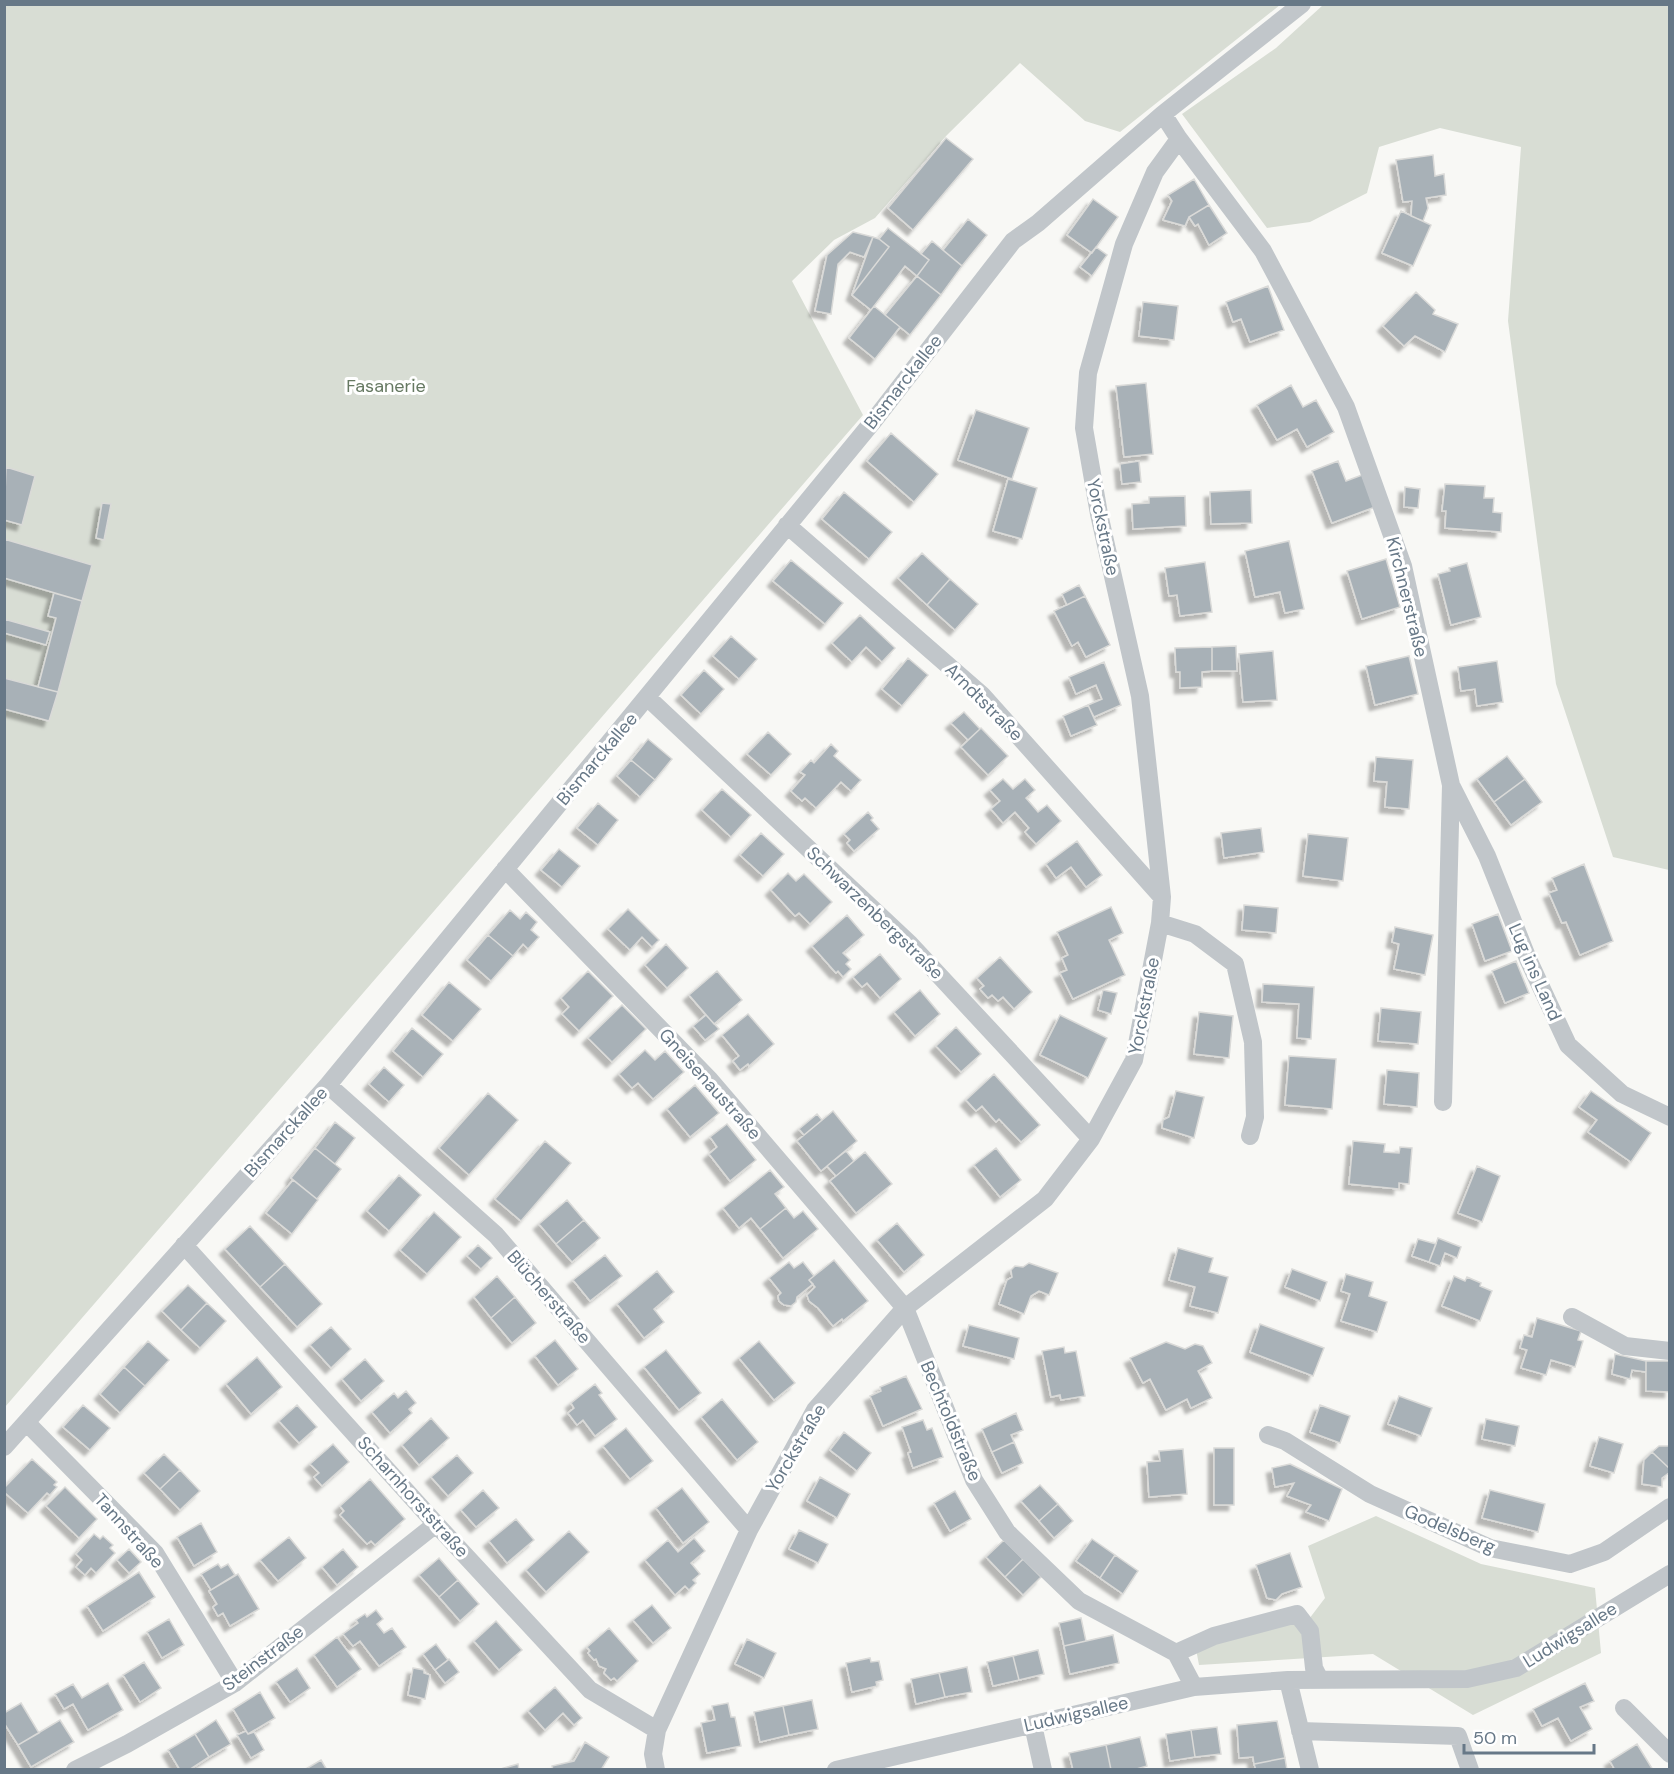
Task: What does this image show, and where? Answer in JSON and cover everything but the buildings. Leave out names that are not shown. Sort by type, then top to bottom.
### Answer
[{"type":"street","name":"Bismarckallee","points":[[4,1448],[328,1085],[875,419],[1013,241],[1038,223],[1163,114],[1302,4]]},
{"type":"street","name":"Kirchnerstraße","points":[[1163,114],[1179,139],[1263,251],[1346,407],[1403,566],[1451,785],[1443,1102]]},
{"type":"street","name":"Yorckstraße","points":[[656,1770],[653,1754],[657,1730],[749,1530],[815,1410],[905,1308],[1045,1199],[1091,1139],[1134,1060],[1160,923],[1162,897],[1140,696],[1099,514],[1084,428],[1088,374],[1124,244],[1155,172],[1179,139]]},
{"type":"street","name":"Arndtstraße","points":[[788,525],[982,695],[1162,897]]},
{"type":"street","name":"Schwarzenbergstraße","points":[[648,698],[910,944],[1091,1139]]},
{"type":"street","name":"Lug ins Land","points":[[1451,785],[1487,856],[1528,959],[1568,1045],[1622,1094],[1670,1117]]},
{"type":"street","name":"Gneisenaustraße","points":[[505,870],[710,1080],[905,1308]]},
{"type":"street","points":[[1160,923],[1195,934],[1235,964],[1253,1042],[1255,1117],[1250,1136]]},
{"type":"street","name":"Blücherstraße","points":[[328,1085],[496,1235],[749,1530]]},
{"type":"street","name":"Scharnhorststraße","points":[[184,1245],[436,1524],[590,1690],[657,1730]]},
{"type":"street","name":"Bechtoldstraße","points":[[905,1308],[974,1480],[1007,1532],[1079,1600],[1176,1653]]},
{"type":"street","points":[[1572,1317],[1625,1346],[1670,1351]]},
{"type":"street","name":"Tannstraße","points":[[27,1423],[155,1553],[235,1683]]},
{"type":"street","name":"Godelsberg","points":[[1268,1435],[1285,1441],[1370,1494],[1490,1548],[1570,1564],[1604,1552],[1670,1507]]},
{"type":"street","name":"Steinstraße","points":[[75,1770],[235,1683],[436,1524]]},
{"type":"street","name":"Ludwigsallee","points":[[836,1770],[1194,1687],[1288,1680],[1467,1679],[1516,1668],[1670,1574]]},
{"type":"street","points":[[1194,1687],[1176,1653],[1214,1636],[1297,1614],[1310,1631],[1314,1668],[1320,1680]]},
{"type":"street","points":[[1288,1680],[1310,1770]]},
{"type":"street","points":[[1624,1708],[1670,1754]]},
{"type":"street","points":[[1033,1725],[1044,1770]]},
{"type":"street","points":[[1300,1731],[1458,1736],[1470,1770]]},
{"type":"green space","name":"Fasanerie","points":[[5,5],[1280,5],[1120,132],[1085,121],[1020,63],[947,135],[875,218],[834,240],[792,281],[863,415],[5,1407]]},
{"type":"green space","points":[[1323,5],[1669,5],[1669,870],[1613,857],[1556,684],[1508,321],[1521,147],[1440,128],[1379,147],[1367,193],[1310,222],[1267,228],[1182,114],[1276,48]]},
{"type":"green space","points":[[1376,1516],[1481,1564],[1595,1588],[1601,1653],[1473,1715],[1373,1654],[1199,1665],[1196,1649],[1309,1619],[1325,1598],[1308,1546]]}]
